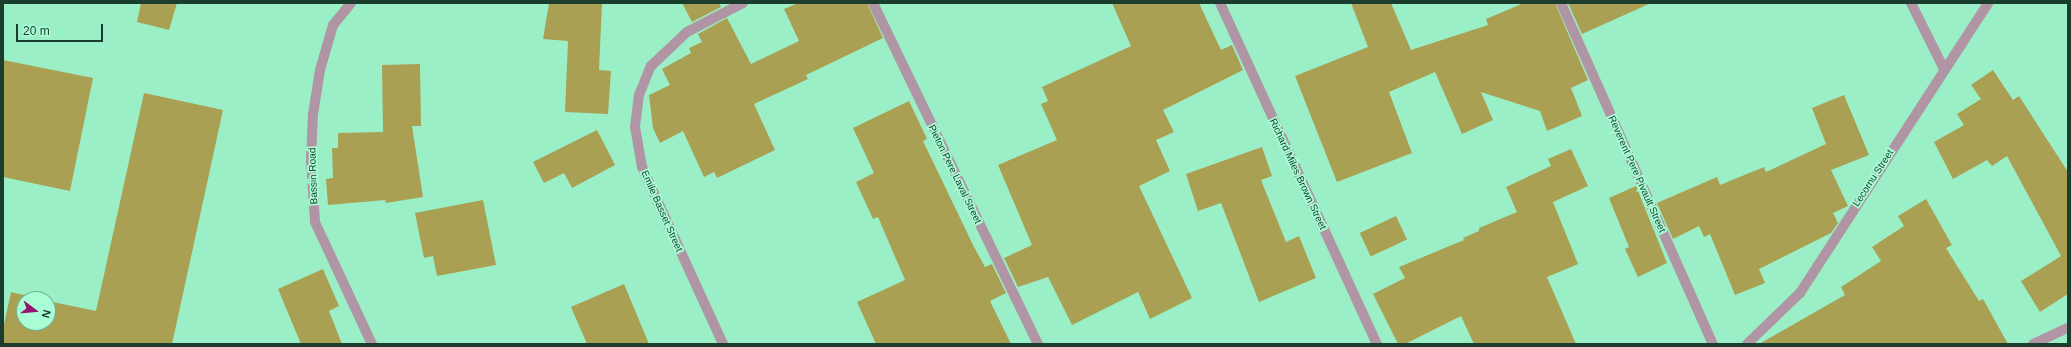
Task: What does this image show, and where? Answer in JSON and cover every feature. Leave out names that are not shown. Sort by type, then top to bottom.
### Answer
[{"type":"street","name":"Bassin Road","points":[[351,3],[333,25],[320,70],[313,114],[311,160],[315,222],[372,344]]},
{"type":"street","name":"Emile Basset Street","points":[[723,344],[642,167],[635,127],[639,95],[651,66],[687,32],[743,3]]},
{"type":"street","name":"Pieton Pere Laval Street","points":[[872,3],[1038,344]]},
{"type":"street","name":"Richard Miles Brown Street","points":[[1220,3],[1377,344]]},
{"type":"street","name":"Reverent Pere Pivault Street","points":[[1561,3],[1712,344]]},
{"type":"street","points":[[1911,3],[1944,69]]},
{"type":"street","name":"Lecornu Street","points":[[1747,344],[1800,293],[1988,3]]},
{"type":"street","points":[[2033,344],[2068,328]]},
{"type":"building","points":[[141,3],[177,3],[169,30],[137,22]]},
{"type":"building","points":[[549,3],[602,3],[599,70],[611,71],[608,114],[565,112],[568,41],[543,39]]},
{"type":"building","points":[[682,3],[719,3],[721,7],[692,22]]},
{"type":"building","points":[[798,3],[867,3],[883,38],[806,75],[808,79],[754,104],[775,150],[717,178],[714,172],[704,177],[683,131],[660,143],[653,128],[649,95],[670,85],[662,69],[691,53],[689,48],[702,42],[698,34],[727,18],[751,64],[799,41],[784,9]]},
{"type":"building","points":[[1112,3],[1199,3],[1221,50],[1232,45],[1243,70],[1163,110],[1174,132],[1156,140],[1170,171],[1139,186],[1192,298],[1150,319],[1138,292],[1072,325],[1048,277],[1018,287],[1004,258],[1032,245],[998,165],[1057,140],[1041,104],[1048,101],[1042,87],[1131,46]]},
{"type":"building","points":[[1351,3],[1391,3],[1411,50],[1488,25],[1486,19],[1524,3],[1555,3],[1588,80],[1571,88],[1582,116],[1547,131],[1540,111],[1481,92],[1493,120],[1462,134],[1435,72],[1389,92],[1412,153],[1337,182],[1295,76],[1368,47]]},
{"type":"building","points":[[1568,3],[1651,3],[1582,34]]},
{"type":"building","points":[[3,60],[93,78],[70,191],[3,177]]},
{"type":"building","points":[[420,64],[421,126],[412,126],[423,197],[386,203],[385,200],[328,205],[326,179],[333,178],[332,148],[338,148],[338,133],[383,132],[382,65]]},
{"type":"building","points":[[1993,70],[2013,100],[2019,96],[2068,172],[2068,294],[2040,312],[2021,281],[2061,256],[2007,156],[1992,166],[1987,160],[1953,179],[1934,142],[1964,125],[1957,114],[1981,99],[1971,85]]},
{"type":"building","points":[[144,93],[223,110],[172,344],[3,344],[3,329],[11,292],[16,293],[16,331],[56,331],[56,303],[96,311]]},
{"type":"building","points":[[1844,95],[1869,155],[1831,170],[1848,206],[1833,213],[1838,223],[1831,233],[1759,269],[1765,283],[1735,295],[1710,234],[1704,237],[1699,226],[1673,239],[1657,203],[1717,177],[1720,185],[1764,167],[1766,172],[1826,144],[1812,108]]},
{"type":"building","points":[[909,101],[927,139],[923,141],[974,247],[985,267],[992,264],[1006,293],[990,301],[1011,344],[876,344],[857,302],[905,280],[878,217],[873,219],[856,182],[874,173],[853,128]]},
{"type":"building","points":[[597,130],[615,165],[572,188],[564,173],[544,183],[533,162]]},
{"type":"building","points":[[1262,147],[1272,176],[1261,180],[1286,242],[1299,236],[1316,278],[1259,302],[1221,203],[1198,211],[1186,174]]},
{"type":"building","points":[[1571,149],[1588,186],[1553,202],[1578,264],[1547,277],[1576,344],[1474,344],[1461,316],[1405,344],[1398,344],[1373,294],[1405,278],[1399,267],[1464,240],[1463,238],[1479,231],[1479,228],[1517,212],[1506,187],[1551,166],[1548,159]]},
{"type":"building","points":[[1636,186],[1667,263],[1638,277],[1625,249],[1629,247],[1609,198]]},
{"type":"building","points":[[1926,199],[1952,245],[1946,248],[1979,301],[1983,299],[2008,344],[1759,344],[1845,295],[1841,287],[1881,261],[1872,247],[1904,226],[1898,216]]},
{"type":"building","points":[[483,200],[496,265],[437,276],[433,256],[424,258],[415,213]]},
{"type":"building","points":[[1396,216],[1407,240],[1371,256],[1360,233]]},
{"type":"building","points":[[323,269],[339,306],[329,311],[342,344],[301,344],[278,289]]},
{"type":"building","points":[[624,284],[649,344],[587,344],[571,307]]}]
